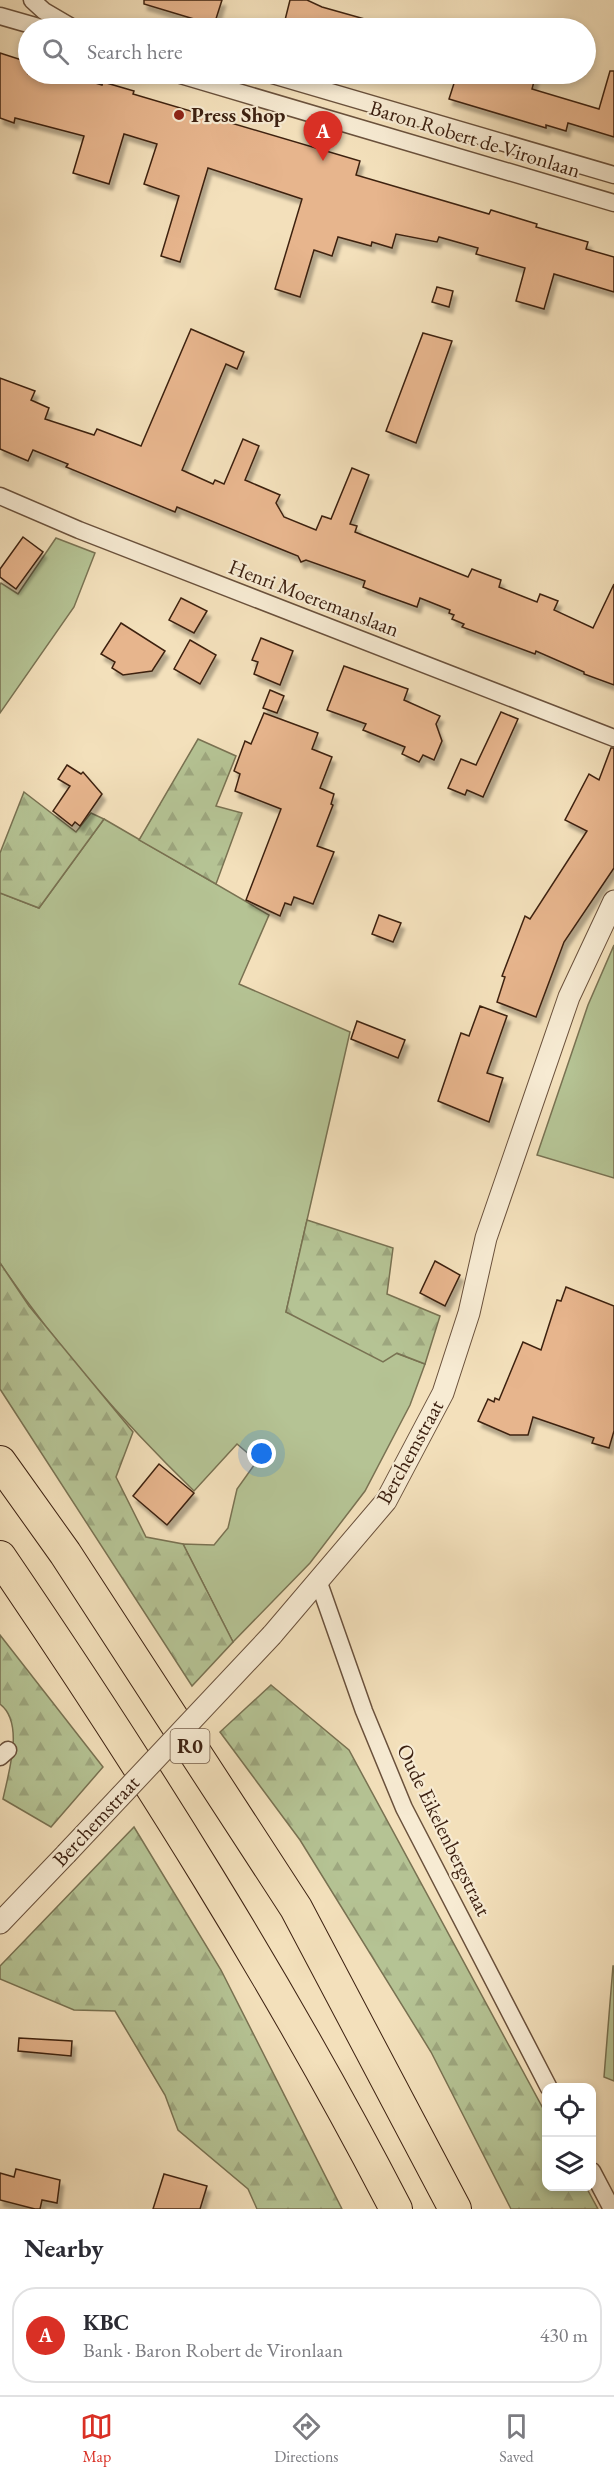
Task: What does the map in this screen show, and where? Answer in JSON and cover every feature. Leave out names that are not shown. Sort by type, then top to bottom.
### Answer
[{"type":"highway","name":"R0","points":[[0,1462],[65,1553],[296,1908],[455,2209]]},
{"type":"highway","name":"R0","points":[[0,1557],[149,1783],[258,1960],[396,2209]]},
{"type":"street","points":[[32,0],[56,18]]},
{"type":"street","points":[[2,14],[18,20]]},
{"type":"street","name":"Baron Robert de Vironlaan","points":[[211,84],[614,203]]},
{"type":"street","name":"Baron Robert de Vironlaan","points":[[303,84],[614,175]]},
{"type":"street","name":"Baron Robert de Vironlaan","points":[[587,196],[595,170]]},
{"type":"street","name":"Henri Moeremanslaan","points":[[0,496],[79,530],[614,738]]},
{"type":"street","name":"Berchemstraat","points":[[0,1923],[272,1635],[319,1583],[386,1501],[443,1393],[469,1313],[486,1238],[569,997],[614,901]]},
{"type":"street","name":"Oude Eikelenbergstraat","points":[[319,1583],[364,1711],[404,1808],[546,2083]]},
{"type":"street","points":[[596,2180],[612,2209]]},
{"type":"green space","points":[[56,538],[95,553],[74,607],[0,713],[0,585],[1,583],[18,594]]},
{"type":"green space","points":[[198,739],[236,756],[216,806],[242,813],[216,884],[139,840]]},
{"type":"green space","points":[[24,792],[76,832],[91,813],[104,819],[39,908],[0,893],[0,853]]},
{"type":"green space","points":[[104,819],[269,915],[239,984],[350,1032],[286,1312],[425,1364],[410,1405],[365,1491],[310,1563],[233,1642],[183,1544],[214,1545],[228,1528],[237,1489],[257,1461],[237,1444],[194,1491],[141,1438],[91,1382],[21,1294],[0,1263],[0,893],[39,908]]},
{"type":"green space","points":[[614,945],[614,1178],[537,1155],[588,1005]]},
{"type":"green space","points":[[307,1220],[393,1248],[387,1294],[440,1316],[425,1364],[397,1353],[383,1362],[286,1312]]},
{"type":"green space","points":[[0,1263],[29,1306],[133,1432],[116,1477],[146,1537],[183,1544],[233,1642],[192,1686],[0,1389]]},
{"type":"green space","points":[[0,1635],[103,1767],[51,1827],[3,1799],[11,1763],[13,1736],[8,1713],[0,1704]]},
{"type":"green space","points":[[271,1685],[349,1750],[542,2107],[542,2191],[588,2191],[598,2209],[511,2209],[431,2052],[300,1840],[220,1732]]},
{"type":"green space","points":[[134,1827],[221,1970],[342,2209],[257,2209],[248,2189],[178,2130],[165,2095],[115,2011],[74,2010],[0,1979],[0,1966]]},
{"type":"green space","points":[[614,1966],[614,2081],[604,2077]]},
{"type":"building","points":[[144,0],[222,0],[216,18],[191,18],[144,4]]},
{"type":"building","points":[[290,0],[307,0],[322,7],[361,18],[286,18]]},
{"type":"building","points":[[0,53],[18,59],[18,84],[110,84],[134,91],[133,94],[360,161],[356,175],[489,214],[491,210],[537,224],[536,227],[588,242],[586,249],[614,257],[614,292],[554,274],[544,309],[516,301],[525,268],[476,254],[478,248],[439,237],[437,242],[396,234],[392,248],[372,242],[371,246],[338,237],[332,256],[314,250],[300,297],[275,289],[302,199],[208,168],[180,262],[161,256],[179,196],[144,184],[157,144],[124,134],[109,184],[73,173],[84,136],[15,118],[14,123],[0,118]]},
{"type":"building","points":[[610,71],[614,71],[614,137],[568,123],[566,131],[546,125],[546,128],[449,99],[454,84],[533,84],[532,89],[599,109]]},
{"type":"building","points":[[437,287],[453,291],[449,307],[432,302]]},
{"type":"building","points":[[191,329],[244,352],[237,369],[226,364],[182,470],[213,484],[215,480],[224,484],[243,439],[259,446],[245,480],[280,495],[276,503],[284,517],[316,530],[322,516],[331,519],[352,468],[369,475],[350,524],[357,526],[355,532],[468,577],[472,569],[501,580],[499,587],[537,602],[540,594],[558,601],[554,610],[593,628],[614,584],[614,685],[584,674],[584,672],[536,651],[535,654],[462,627],[464,624],[452,619],[454,615],[449,613],[450,610],[420,598],[417,607],[381,594],[363,587],[365,581],[306,560],[301,562],[298,556],[177,507],[175,512],[66,467],[68,464],[33,450],[28,461],[0,449],[0,378],[35,391],[31,400],[49,408],[45,419],[94,435],[97,429],[141,446]]},
{"type":"building","points":[[423,333],[452,341],[416,443],[386,431]]},
{"type":"building","points":[[23,537],[43,552],[16,589],[0,577],[0,569]]},
{"type":"building","points":[[181,598],[207,611],[194,633],[169,620]]},
{"type":"building","points":[[121,623],[165,651],[152,671],[123,675],[112,668],[115,662],[101,654]]},
{"type":"building","points":[[261,638],[293,651],[280,685],[254,674],[258,662],[252,660]]},
{"type":"building","points":[[190,640],[216,655],[200,684],[174,669]]},
{"type":"building","points":[[344,666],[408,689],[404,700],[440,716],[436,724],[442,741],[434,760],[423,755],[419,762],[402,754],[405,747],[363,730],[366,724],[327,710]]},
{"type":"building","points":[[270,690],[284,696],[277,713],[263,708]]},
{"type":"building","points":[[501,712],[518,719],[483,797],[467,790],[465,795],[448,788],[461,759],[476,765]]},
{"type":"building","points":[[264,713],[318,733],[312,749],[332,757],[320,788],[334,794],[331,804],[333,805],[317,846],[334,852],[313,904],[294,897],[291,905],[285,903],[280,916],[246,900],[281,809],[235,791],[240,774],[234,771],[245,741],[251,744]]},
{"type":"building","points":[[611,748],[614,748],[614,868],[564,942],[536,1017],[497,1002],[505,977],[502,976],[525,916],[530,919],[587,831],[565,820],[589,774],[599,780]]},
{"type":"building","points":[[67,765],[81,774],[83,772],[102,794],[80,826],[75,822],[72,826],[53,811],[70,786],[58,779]]},
{"type":"building","points":[[379,915],[401,923],[393,942],[372,934]]},
{"type":"building","points":[[480,1006],[507,1016],[487,1073],[503,1078],[489,1122],[438,1101],[461,1033],[469,1036]]},
{"type":"building","points":[[357,1021],[405,1040],[398,1058],[351,1039]]},
{"type":"building","points":[[435,1261],[460,1275],[445,1306],[420,1293]]},
{"type":"building","points":[[566,1287],[614,1306],[614,1431],[609,1448],[592,1443],[594,1438],[533,1417],[528,1435],[510,1435],[478,1421],[488,1399],[494,1402],[495,1398],[499,1400],[523,1342],[541,1350],[557,1300],[561,1301]]},
{"type":"building","points":[[159,1464],[194,1493],[167,1525],[133,1496]]},
{"type":"building","points":[[19,2038],[72,2041],[71,2056],[18,2051]]},
{"type":"building","points":[[16,2169],[60,2180],[57,2203],[42,2200],[40,2209],[35,2209],[0,2200],[0,2173],[14,2177]]},
{"type":"building","points":[[164,2174],[207,2186],[200,2209],[153,2209]]},
{"type":"place","name":"Press Shop","points":[[179,115]]},
{"type":"place","name":"KBC","points":[[323,161]]}]
